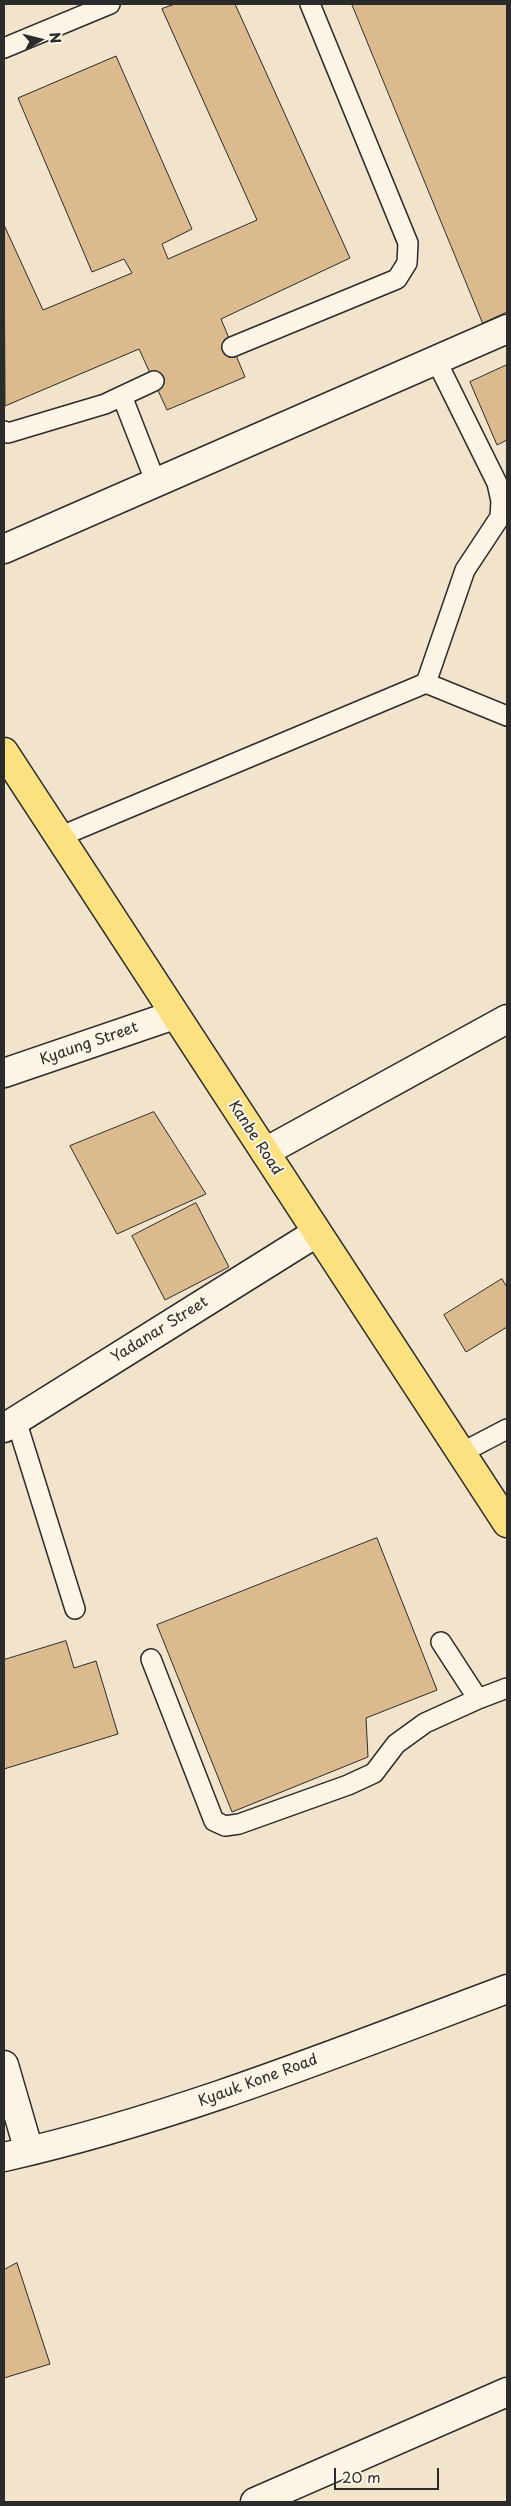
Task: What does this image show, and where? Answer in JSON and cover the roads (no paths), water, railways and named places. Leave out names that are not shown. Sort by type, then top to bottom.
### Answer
[{"type":"main road","name":"Kanbe Road","points":[[4,752],[316,1233],[507,1523]]},
{"type":"street","points":[[4,549],[507,329]]},
{"type":"street","name":"Kyaung Street","points":[[4,1073],[174,1015]]},
{"type":"street","points":[[264,1152],[507,1019]]},
{"type":"street","name":"Yadanar Street","points":[[10,1424],[316,1233]]},
{"type":"street","name":"Kyauk Kone Road","points":[[16,2154],[203,2102],[507,1989]]},
{"type":"street","points":[[4,2065],[16,2154]]},
{"type":"street","points":[[255,2502],[507,2392]]},
{"type":"lane","points":[[4,48],[110,4]]},
{"type":"lane","points":[[232,347],[397,279],[407,263],[408,243],[310,4]]},
{"type":"lane","points":[[426,683],[465,570],[500,517],[501,501],[497,483],[436,360]]},
{"type":"lane","points":[[4,431],[8,433],[105,404],[154,381]]},
{"type":"lane","points":[[122,396],[156,483]]},
{"type":"lane","points":[[59,837],[426,683],[507,716]]},
{"type":"lane","points":[[10,1424],[75,1609]]},
{"type":"lane","points":[[461,1453],[507,1429]]},
{"type":"lane","points":[[441,1642],[478,1698]]},
{"type":"lane","points":[[151,1658],[214,1820],[225,1826],[239,1824],[348,1785],[374,1773],[396,1744],[425,1723],[478,1698],[507,1688]]}]
